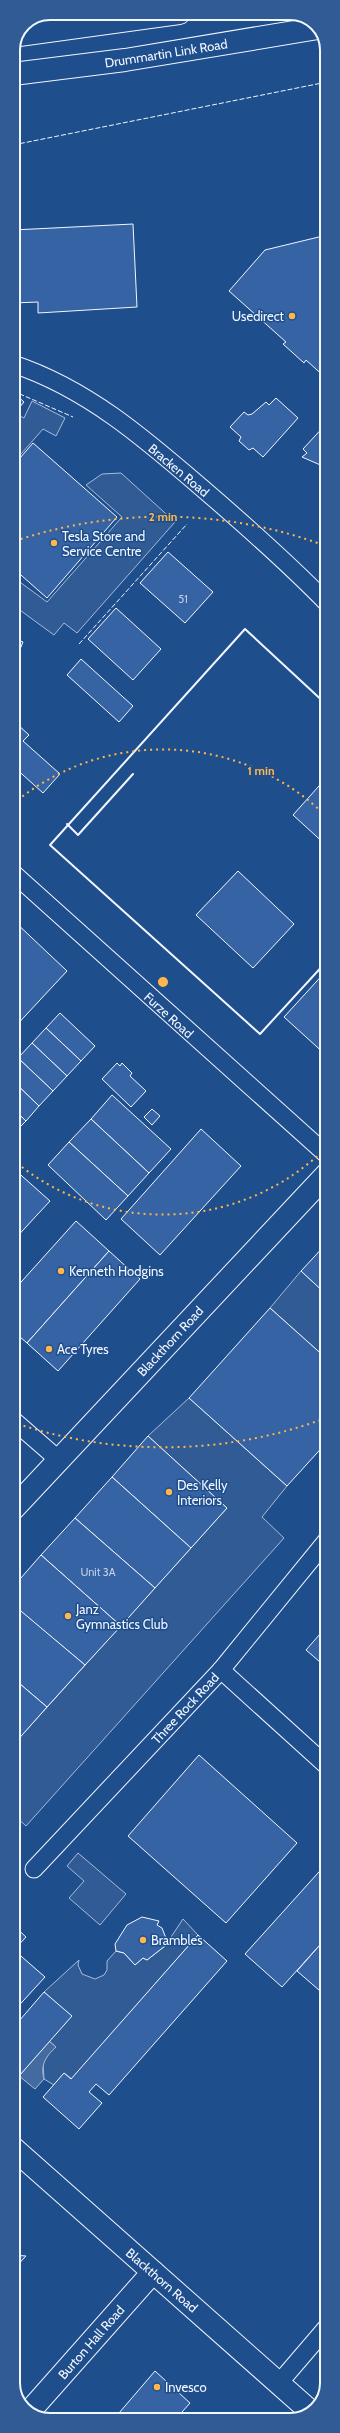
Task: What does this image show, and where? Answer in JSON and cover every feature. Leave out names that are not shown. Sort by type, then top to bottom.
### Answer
[{"type":"street","points":[[24,34],[128,20]]},
{"type":"street","name":"Drummartin Link Road","points":[[20,73],[125,60],[312,29]]},
{"type":"street","name":"Bracken Road","points":[[20,367],[65,385],[104,409],[176,466],[262,540],[320,596]]},
{"type":"street","name":"Furze Road","points":[[20,879],[320,1149]]},
{"type":"street","name":"Blackthorn Road","points":[[20,1502],[320,1181]]},
{"type":"street","points":[[20,1426],[59,1460]]},
{"type":"street","name":"Three Rock Road","points":[[34,1869],[222,1670],[320,1549]]},
{"type":"street","points":[[222,1670],[320,1760]]},
{"type":"street","name":"Blackthorn Road","points":[[20,2154],[307,2408]]},
{"type":"street","name":"Burton Hall Road","points":[[33,2408],[152,2272]]},
{"type":"street","points":[[279,2383],[320,2335]]},
{"type":"shaded area","points":[[32,401],[65,418],[56,436],[43,429],[21,454],[20,416],[24,418]]},
{"type":"shaded area","points":[[121,473],[175,522],[77,633],[64,623],[54,635],[20,610],[20,582],[47,602],[122,517],[86,485],[102,474]]},
{"type":"shaded area","points":[[301,1271],[320,1289],[320,1353],[270,1308]]},
{"type":"shaded area","points":[[189,1398],[287,1486],[262,1517],[284,1538],[26,1826],[20,1820],[20,1737],[227,1508],[148,1436]]},
{"type":"shaded area","points":[[78,1853],[126,1894],[100,1925],[69,1898],[84,1881],[67,1866]]},
{"type":"shaded area","points":[[183,1919],[198,1935],[72,2079],[64,2073],[54,2085],[44,2079],[43,2063],[49,2053],[56,2047],[49,2041],[71,2016],[44,1992],[79,1960],[78,1965],[82,1974],[95,1979],[104,1975],[107,1970],[107,1961],[116,1951],[124,1953],[135,1965],[143,1958],[147,1960],[165,1946]]},
{"type":"shaded area","points":[[49,2041],[56,2047],[49,2054],[43,2065],[44,2079],[35,2089],[20,2077],[20,2075]]},
{"type":"building","points":[[133,224],[137,307],[38,313],[38,302],[20,303],[20,230]]},
{"type":"building","name":"Usedirect","points":[[320,237],[320,373],[306,360],[304,363],[283,344],[286,342],[229,291],[265,250]]},
{"type":"building","points":[[20,398],[24,402],[20,407]]},
{"type":"building","points":[[276,398],[298,418],[263,457],[253,448],[249,450],[239,441],[241,437],[230,427],[244,412],[248,415],[252,414],[266,402],[269,405]]},
{"type":"building","points":[[320,431],[320,465],[302,457],[307,453],[303,449]]},
{"type":"building","name":"Tesla Store and Service Centre","points":[[33,443],[117,517],[47,598],[20,574],[20,458]]},
{"type":"building","points":[[168,552],[213,592],[185,623],[140,583]]},
{"type":"building","points":[[116,608],[161,649],[133,680],[88,639]]},
{"type":"building","points":[[20,641],[23,642],[20,649]]},
{"type":"building","points":[[81,659],[133,706],[119,722],[67,675]]},
{"type":"building","points":[[20,727],[29,735],[23,741],[60,774],[43,793],[20,772]]},
{"type":"building","points":[[320,785],[320,840],[293,815]]},
{"type":"building","points":[[238,871],[294,924],[253,968],[196,915]]},
{"type":"building","points":[[20,927],[67,971],[20,1021]]},
{"type":"building","points":[[320,978],[320,1050],[284,1017]]},
{"type":"building","points":[[60,1013],[95,1046],[81,1061],[46,1028]]},
{"type":"building","points":[[46,1028],[81,1061],[67,1076],[32,1043]]},
{"type":"building","points":[[32,1043],[67,1076],[53,1091],[20,1060],[20,1056]]},
{"type":"building","points":[[20,1060],[53,1091],[39,1106],[20,1088]]},
{"type":"building","points":[[117,1063],[120,1066],[122,1063],[132,1073],[130,1076],[146,1091],[131,1107],[102,1079]]},
{"type":"building","points":[[20,1088],[39,1106],[26,1121],[20,1115]]},
{"type":"building","points":[[112,1095],[171,1149],[149,1173],[91,1119]]},
{"type":"building","points":[[152,1109],[160,1116],[152,1125],[144,1117]]},
{"type":"building","points":[[20,1115],[26,1121],[20,1127]]},
{"type":"building","points":[[91,1119],[149,1173],[128,1196],[69,1142]]},
{"type":"building","points":[[201,1129],[241,1166],[160,1255],[121,1219]]},
{"type":"building","points":[[69,1142],[128,1196],[106,1220],[48,1165]]},
{"type":"building","points":[[20,1174],[50,1201],[20,1233]]},
{"type":"building","name":"Kenneth Hodgins","points":[[76,1221],[109,1251],[27,1343],[20,1337],[20,1283]]},
{"type":"building","points":[[109,1251],[140,1279],[58,1371],[27,1343]]},
{"type":"building","points":[[320,1251],[320,1289],[301,1271]]},
{"type":"building","points":[[270,1308],[320,1353],[320,1450],[287,1486],[189,1398]]},
{"type":"building","name":"Des Kelly Interiors","points":[[148,1436],[227,1508],[191,1548],[112,1477]]},
{"type":"building","points":[[112,1477],[191,1548],[155,1588],[75,1518]]},
{"type":"building","points":[[75,1518],[155,1588],[121,1626],[41,1555]]},
{"type":"building","name":"Janz Gymnastics Club","points":[[41,1555],[121,1626],[85,1665],[20,1611],[20,1579]]},
{"type":"building","points":[[20,1610],[85,1665],[47,1707],[20,1684]]},
{"type":"building","points":[[320,1634],[320,1662],[306,1650]]},
{"type":"building","points":[[20,1684],[47,1707],[20,1737]]},
{"type":"building","points":[[199,1755],[297,1843],[226,1923],[128,1836]]},
{"type":"building","points":[[320,1871],[320,1945],[282,1987],[245,1954]]},
{"type":"building","name":"Brambles","points":[[142,1917],[159,1921],[157,1925],[162,1928],[167,1941],[165,1946],[147,1960],[143,1958],[135,1965],[124,1953],[116,1951],[115,1944],[127,1925]]},
{"type":"building","points":[[20,1931],[26,1937],[20,1943]]},
{"type":"building","points":[[198,1935],[227,1961],[109,2095],[96,2084],[89,2092],[102,2103],[79,2129],[43,2097],[64,2073],[71,2079]]},
{"type":"building","points":[[320,1945],[320,1991],[297,1971]]},
{"type":"building","points":[[20,1955],[45,1977],[20,2004]]},
{"type":"building","points":[[44,1992],[72,2016],[20,2075],[20,2020]]},
{"type":"building","points":[[20,2256],[26,2256],[20,2262]]},
{"type":"building","name":"Invesco","points":[[155,2371],[190,2403],[181,2413],[119,2413]]},
{"type":"fence","points":[[20,144],[320,83]]},
{"type":"fence","points":[[20,394],[73,417]]},
{"type":"fence","points":[[79,644],[187,524]]},
{"type":"wall","points":[[320,699],[245,629],[50,845],[260,1034],[320,969]]},
{"type":"wall","points":[[67,824],[78,835],[133,774]]},
{"type":"place","name":"Usedirect","points":[[292,316]]},
{"type":"place","name":"Tesla Store and Service Centre","points":[[54,543]]},
{"type":"place","name":"Kenneth Hodgins","points":[[61,1271]]},
{"type":"place","name":"Ace Tyres","points":[[49,1349]]},
{"type":"place","name":"Des Kelly Interiors","points":[[169,1492]]},
{"type":"place","name":"Janz Gymnastics Club","points":[[68,1616]]},
{"type":"place","name":"Brambles","points":[[143,1940]]},
{"type":"place","name":"Invesco","points":[[157,2387]]}]
